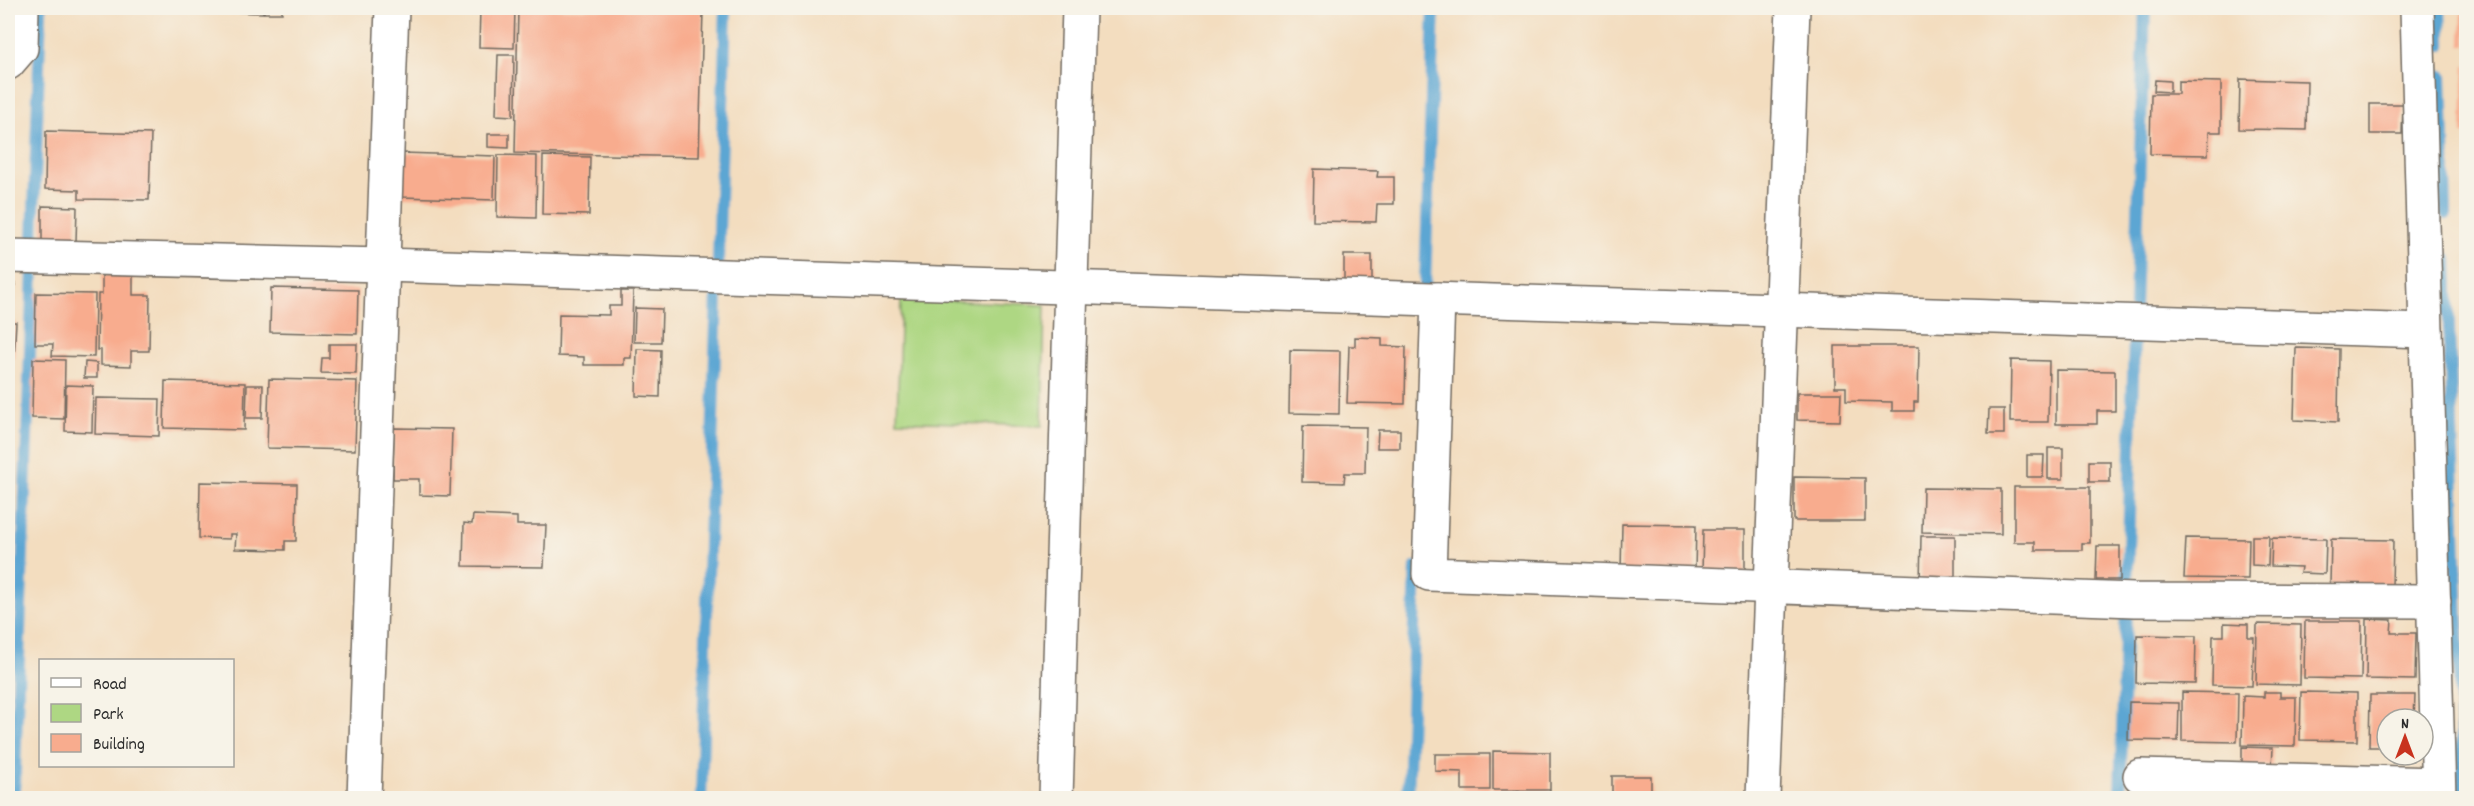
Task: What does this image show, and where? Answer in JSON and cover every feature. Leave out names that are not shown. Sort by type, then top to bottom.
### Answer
[{"type":"street","points":[[8,63],[21,48],[22,8]]},
{"type":"street","points":[[364,798],[392,8]]},
{"type":"street","points":[[1056,798],[1079,8]]},
{"type":"street","points":[[1763,798],[1792,8]]},
{"type":"street","points":[[2140,776],[2439,791],[2417,8]]},
{"type":"street","points":[[8,256],[383,265],[2426,331]]},
{"type":"street","points":[[1438,299],[1430,574],[2134,600],[2434,601]]},
{"type":"green space","points":[[901,298],[1045,305],[1042,426],[897,421]]},
{"type":"building","points":[[193,8],[263,8],[263,13],[193,11]]},
{"type":"building","points":[[264,8],[282,8],[282,13],[264,13]]},
{"type":"building","points":[[288,8],[364,8],[364,11],[288,10]]},
{"type":"building","points":[[480,8],[515,8],[514,48],[479,47]]},
{"type":"building","points":[[518,8],[703,10],[699,157],[515,153]]},
{"type":"building","points":[[2462,8],[2466,8],[2466,46],[2461,46]]},
{"type":"building","points":[[498,55],[514,55],[513,116],[496,115]]},
{"type":"building","points":[[2464,65],[2466,65],[2466,134],[2462,134]]},
{"type":"building","points":[[2240,79],[2307,81],[2306,130],[2239,129]]},
{"type":"building","points":[[2155,80],[2170,81],[2170,92],[2154,91]]},
{"type":"building","points":[[2178,81],[2221,82],[2221,132],[2209,132],[2208,155],[2150,154],[2151,94],[2178,94]]},
{"type":"building","points":[[2370,104],[2403,104],[2402,134],[2370,134]]},
{"type":"building","points":[[46,131],[151,134],[149,200],[79,199],[79,190],[45,189]]},
{"type":"building","points":[[488,134],[509,134],[509,148],[488,147]]},
{"type":"building","points":[[403,153],[495,156],[494,200],[402,197]]},
{"type":"building","points":[[498,155],[537,156],[536,218],[497,217]]},
{"type":"building","points":[[543,156],[590,157],[589,215],[542,214]]},
{"type":"building","points":[[1314,169],[1378,171],[1377,177],[1394,177],[1394,204],[1377,204],[1376,222],[1313,221]]},
{"type":"building","points":[[42,206],[77,207],[76,242],[42,241]]},
{"type":"building","points":[[1344,255],[1372,255],[1372,284],[1344,283]]},
{"type":"building","points":[[102,275],[133,275],[133,295],[150,295],[149,351],[131,351],[131,366],[101,365],[101,350],[97,350],[98,294],[102,294]]},
{"type":"building","points":[[8,283],[15,283],[14,309],[8,309]]},
{"type":"building","points":[[271,288],[358,290],[357,334],[270,332]]},
{"type":"building","points":[[621,291],[633,291],[631,358],[624,358],[624,365],[584,365],[584,357],[558,356],[559,314],[609,315],[609,306],[621,306]]},
{"type":"building","points":[[36,293],[95,294],[94,357],[52,356],[53,344],[35,344]]},
{"type":"building","points":[[635,308],[662,309],[661,342],[634,342]]},
{"type":"building","points":[[8,322],[16,322],[14,359],[8,359]]},
{"type":"building","points":[[1355,337],[1382,338],[1382,346],[1406,347],[1405,404],[1347,403],[1349,346],[1355,346]]},
{"type":"building","points":[[329,344],[357,344],[356,374],[321,373],[322,358],[329,358]]},
{"type":"building","points":[[1835,346],[1919,346],[1918,402],[1914,402],[1914,411],[1892,411],[1892,402],[1846,401],[1846,387],[1835,387]]},
{"type":"building","points":[[2296,348],[2339,349],[2338,422],[2294,420]]},
{"type":"building","points":[[637,349],[661,350],[660,397],[636,396]]},
{"type":"building","points":[[1290,350],[1340,351],[1339,414],[1289,413]]},
{"type":"building","points":[[33,359],[65,360],[64,419],[32,418]]},
{"type":"building","points":[[2011,360],[2049,361],[2048,422],[2010,422]]},
{"type":"building","points":[[85,362],[97,363],[97,378],[84,378]]},
{"type":"building","points":[[2056,370],[2115,371],[2115,411],[2097,411],[2097,424],[2056,424]]},
{"type":"building","points":[[269,379],[357,381],[355,450],[267,448]]},
{"type":"building","points":[[165,381],[245,383],[244,430],[164,428]]},
{"type":"building","points":[[66,385],[93,386],[92,432],[65,431]]},
{"type":"building","points":[[247,385],[263,385],[262,418],[246,418]]},
{"type":"building","points":[[1797,393],[1841,393],[1840,421],[1797,420]]},
{"type":"building","points":[[96,398],[160,399],[159,436],[95,434]]},
{"type":"building","points":[[1989,409],[2004,409],[2004,434],[1988,434]]},
{"type":"building","points":[[1303,426],[1366,427],[1365,473],[1345,473],[1344,483],[1302,482]]},
{"type":"building","points":[[394,428],[452,429],[450,496],[419,495],[419,479],[393,479]]},
{"type":"building","points":[[1378,430],[1400,430],[1400,448],[1377,448]]},
{"type":"building","points":[[2048,448],[2063,448],[2063,479],[2048,479]]},
{"type":"building","points":[[2027,455],[2044,455],[2043,477],[2027,477]]},
{"type":"building","points":[[2089,461],[2110,461],[2110,482],[2089,482]]},
{"type":"building","points":[[1794,477],[1865,478],[1865,521],[1794,521]]},
{"type":"building","points":[[200,482],[297,484],[296,541],[285,541],[285,550],[235,549],[236,534],[230,534],[230,539],[199,538]]},
{"type":"building","points":[[2014,487],[2090,487],[2090,543],[2082,543],[2082,550],[2035,550],[2035,542],[2014,542]]},
{"type":"building","points":[[1923,488],[2001,489],[2001,534],[1922,532]]},
{"type":"building","points":[[473,515],[517,517],[517,525],[546,525],[544,567],[463,566],[464,523],[472,524]]},
{"type":"building","points":[[1622,524],[1696,525],[1695,572],[1621,571]]},
{"type":"building","points":[[1703,530],[1745,530],[1745,574],[1702,573]]},
{"type":"building","points":[[1921,536],[1955,536],[1955,585],[1920,584]]},
{"type":"building","points":[[2252,536],[2269,536],[2268,566],[2252,565]]},
{"type":"building","points":[[2186,538],[2249,539],[2248,579],[2184,578]]},
{"type":"building","points":[[2272,538],[2326,539],[2325,574],[2300,573],[2301,567],[2271,566]]},
{"type":"building","points":[[2331,539],[2393,540],[2392,587],[2330,585]]},
{"type":"building","points":[[2097,546],[2120,546],[2120,580],[2096,580]]},
{"type":"building","points":[[2367,619],[2392,620],[2391,633],[2416,633],[2415,680],[2366,679]]},
{"type":"building","points":[[2305,621],[2362,621],[2361,679],[2304,678]]},
{"type":"building","points":[[2224,623],[2248,624],[2248,637],[2254,637],[2252,686],[2212,685],[2213,636],[2224,636]]},
{"type":"building","points":[[2257,624],[2301,625],[2300,685],[2256,684]]},
{"type":"building","points":[[2137,635],[2196,636],[2195,684],[2136,683]]},
{"type":"building","points":[[2182,692],[2238,693],[2237,742],[2182,741]]},
{"type":"building","points":[[2264,692],[2280,692],[2280,697],[2296,697],[2295,746],[2242,745],[2243,696],[2264,697]]},
{"type":"building","points":[[2301,692],[2357,693],[2357,741],[2300,740]]},
{"type":"building","points":[[2370,695],[2415,695],[2414,707],[2375,707],[2375,747],[2369,747]]},
{"type":"building","points":[[2129,702],[2179,703],[2178,741],[2128,740]]},
{"type":"building","points":[[2242,747],[2273,748],[2272,766],[2242,765]]},
{"type":"building","points":[[1493,751],[1550,752],[1550,790],[1493,790]]},
{"type":"building","points":[[1435,754],[1490,754],[1490,790],[1462,790],[1462,772],[1435,771]]},
{"type":"building","points":[[1612,776],[1651,776],[1651,798],[1612,798]]},
{"type":"building","points":[[2127,792],[2177,792],[2177,798],[2127,798]]},
{"type":"waterway","points":[[33,240],[41,8]]},
{"type":"waterway","points":[[718,265],[726,8]]},
{"type":"waterway","points":[[1425,287],[1434,8]]},
{"type":"waterway","points":[[2135,306],[2145,8]]},
{"type":"waterway","points":[[2440,8],[2441,45]]},
{"type":"waterway","points":[[2442,76],[2446,214]]},
{"type":"waterway","points":[[2447,259],[2463,798]]},
{"type":"waterway","points":[[14,798],[33,269]]},
{"type":"waterway","points":[[701,798],[717,291]]},
{"type":"waterway","points":[[2127,587],[2134,339]]},
{"type":"waterway","points":[[1408,798],[1416,567]]},
{"type":"waterway","points":[[2120,798],[2126,607]]}]
